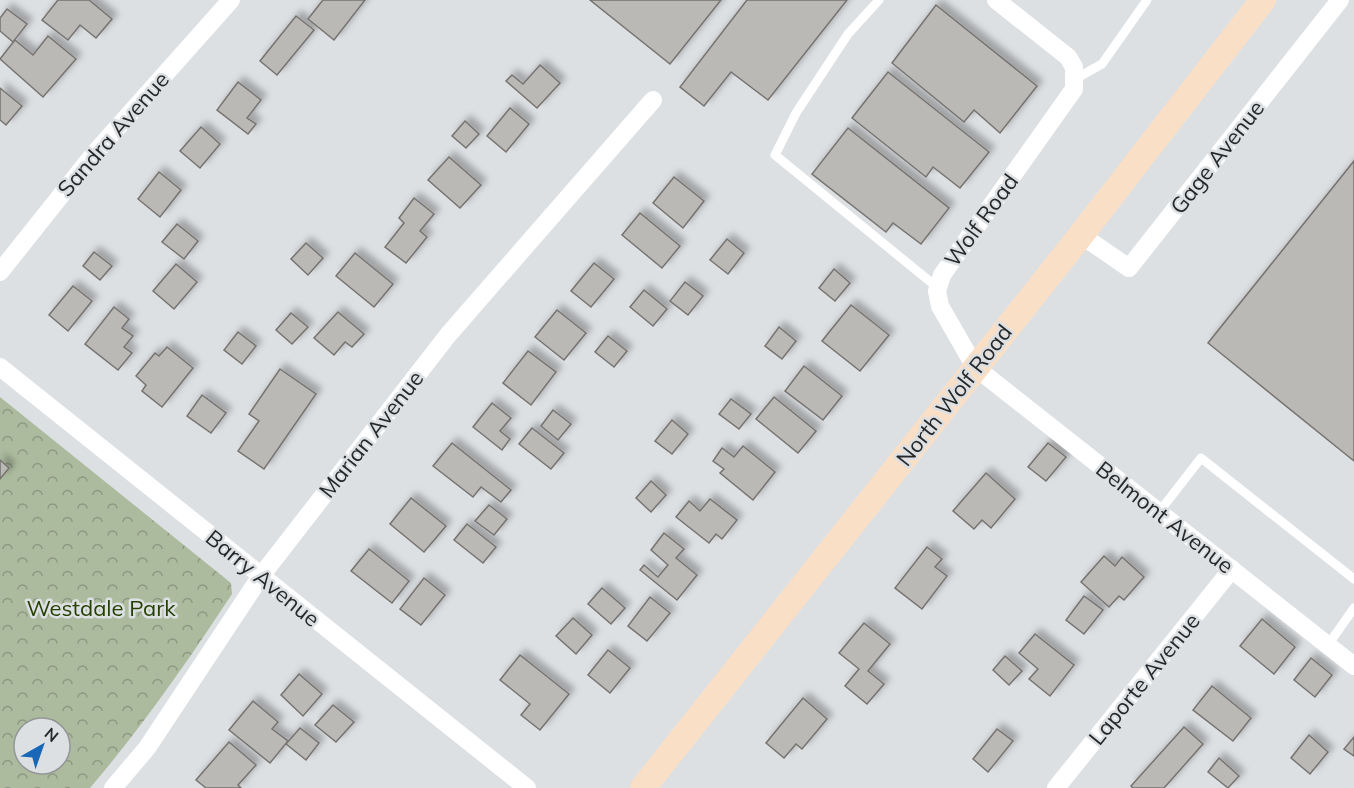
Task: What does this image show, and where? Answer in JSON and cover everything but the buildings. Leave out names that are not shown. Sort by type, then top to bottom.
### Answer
[{"type":"main road","name":"North Wolf Road","points":[[643,788],[1081,235],[1263,0]]},
{"type":"street","name":"Sandra Avenue","points":[[0,272],[93,155],[231,0]]},
{"type":"street","points":[[996,0],[1068,57],[1074,68],[1075,79]]},
{"type":"street","name":"Gage Avenue","points":[[1081,235],[1129,268],[1340,0]]},
{"type":"street","name":"Wolf Road","points":[[975,367],[940,306],[938,288],[942,275],[954,255],[1069,98],[1074,89],[1075,79]]},
{"type":"street","name":"Marian Avenue","points":[[113,788],[147,748],[261,576],[448,335],[653,100]]},
{"type":"street","name":"Barry Avenue","points":[[0,367],[526,788]]},
{"type":"street","name":"Belmont Avenue","points":[[975,367],[1354,666]]},
{"type":"street","name":"Laporte Avenue","points":[[1056,788],[1232,569]]},
{"type":"lane","points":[[879,0],[848,34],[796,113],[775,155],[938,288]]},
{"type":"lane","points":[[1075,79],[1102,64],[1147,0]]},
{"type":"lane","points":[[1159,512],[1201,458],[1354,579]]},
{"type":"lane","points":[[1328,645],[1354,608]]},
{"type":"green space","name":"Westdale Park","points":[[0,397],[231,583],[232,594],[199,644],[128,741],[90,788],[0,788]]}]
